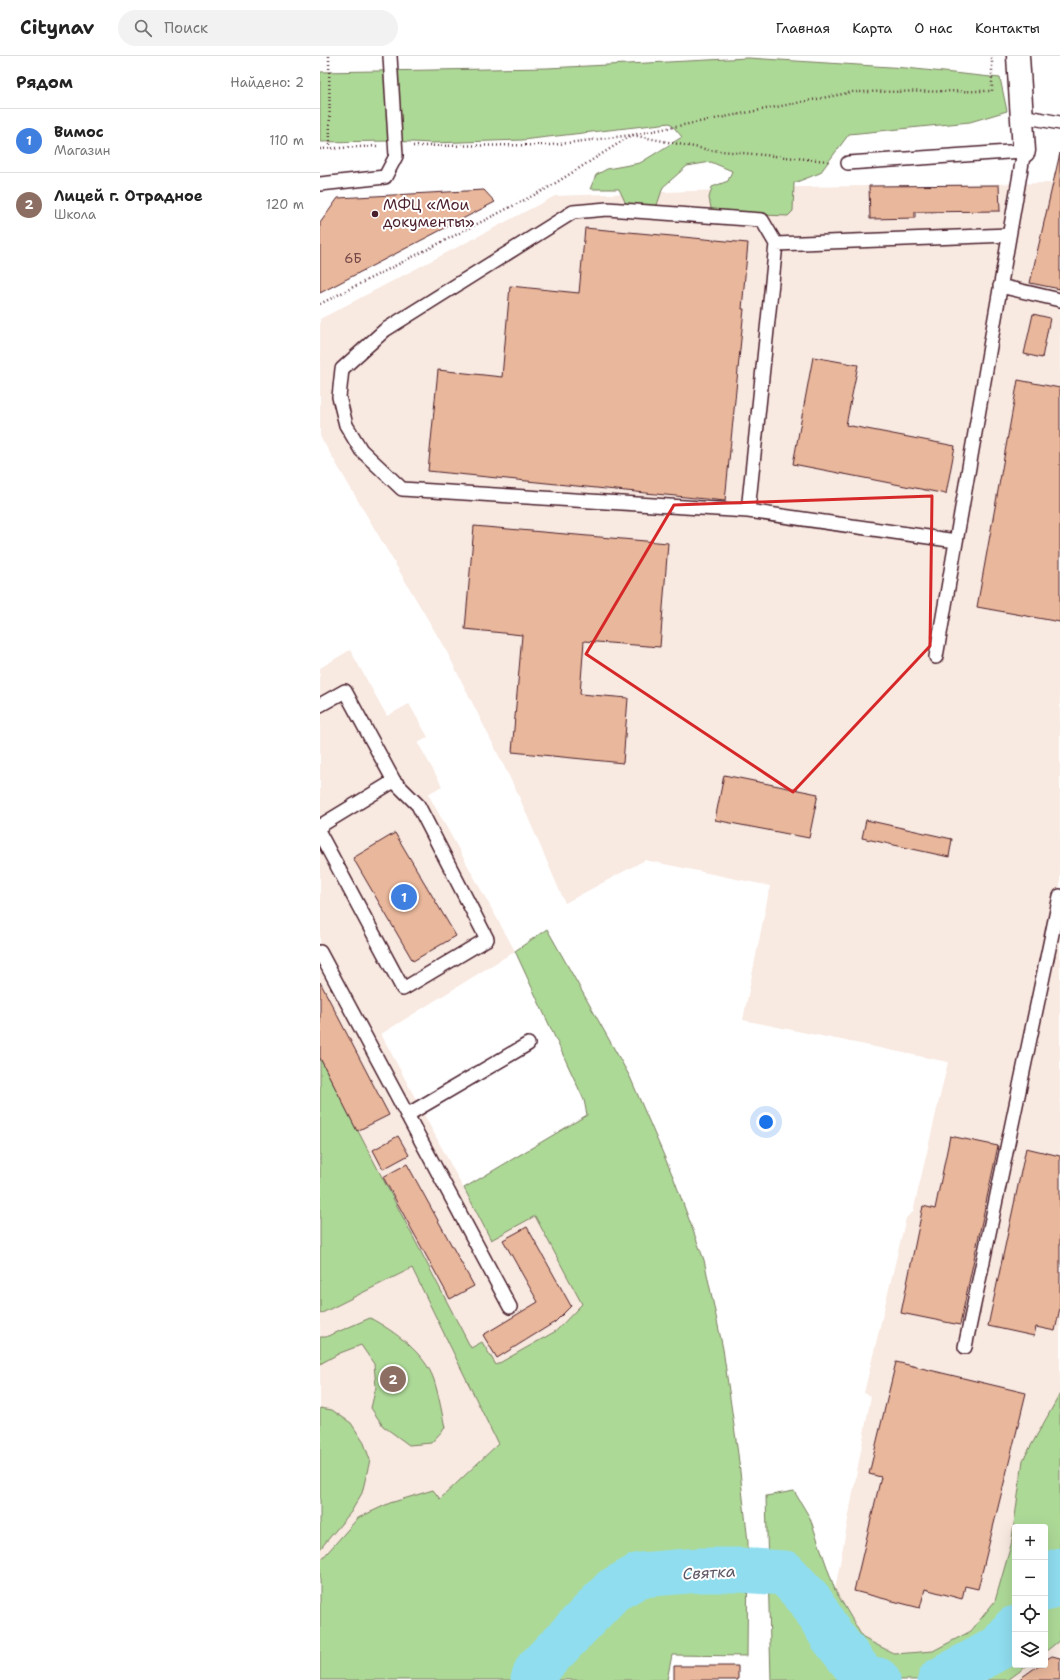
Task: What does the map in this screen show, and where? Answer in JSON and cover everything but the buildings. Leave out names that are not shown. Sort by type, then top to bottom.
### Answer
[{"type":"street","points":[[1018,56],[1024,151]]},
{"type":"lane","points":[[320,184],[385,177],[396,156],[394,146],[390,56]]},
{"type":"lane","points":[[1022,116],[1060,123]]},
{"type":"lane","points":[[848,163],[1024,151],[936,657]]},
{"type":"lane","points":[[748,511],[776,244],[762,220],[608,209],[573,212],[385,330],[342,369],[339,397],[346,425],[361,450],[402,489],[748,511],[956,541]]},
{"type":"lane","points":[[776,244],[1009,235]]},
{"type":"lane","points":[[1000,286],[1060,300]]},
{"type":"lane","points":[[320,705],[345,691],[394,781],[418,805],[488,939],[403,989],[320,834]]},
{"type":"lane","points":[[320,826],[394,781]]},
{"type":"lane","points":[[965,1347],[1060,896]]},
{"type":"lane","points":[[320,952],[510,1307]]},
{"type":"lane","points":[[406,1115],[528,1044]]},
{"type":"path","points":[[329,56],[330,148]]},
{"type":"path","points":[[320,149],[394,146],[551,145],[632,136],[853,92],[992,91],[992,56]]},
{"type":"path","points":[[320,304],[546,189],[632,136],[710,150],[848,163]]},
{"type":"highlighted area","points":[[932,496],[930,646],[793,792],[586,654],[674,505]]},
{"type":"shaded area","points":[[1060,153],[1060,1394],[1023,1460],[1014,1524],[1012,1524],[1011,1545],[995,1601],[971,1631],[933,1651],[895,1654],[863,1638],[835,1590],[871,1396],[864,1393],[906,1218],[913,1212],[948,1062],[743,1020],[770,886],[645,860],[565,903],[517,792],[447,652],[320,436],[320,319],[555,196],[801,187],[1053,183]]},
{"type":"shaded area","points":[[350,650],[387,716],[409,704],[428,737],[418,743],[442,786],[428,794],[515,951],[381,1034],[491,1240],[535,1216],[582,1304],[556,1331],[495,1366],[482,1342],[471,1348],[320,1058],[320,668]]},
{"type":"shaded area","points":[[412,1268],[498,1444],[320,1612],[320,1314]]},
{"type":"shaded area","points":[[1060,1640],[1060,1680],[1008,1680],[1024,1668],[1048,1668],[1048,1650]]},
{"type":"green space","points":[[748,58],[906,68],[1000,78],[1007,111],[970,122],[849,134],[820,173],[794,183],[793,211],[788,216],[712,213],[709,198],[712,187],[728,181],[732,171],[711,162],[687,166],[663,187],[656,208],[627,206],[619,189],[590,189],[596,175],[607,169],[640,163],[682,137],[670,123],[522,140],[432,143],[391,141],[320,142],[320,72],[547,68]]},
{"type":"green space","points":[[547,929],[630,1077],[674,1179],[704,1260],[723,1349],[738,1454],[748,1542],[747,1656],[672,1655],[667,1680],[320,1680],[320,1561],[358,1518],[390,1503],[433,1490],[440,1499],[498,1444],[412,1268],[320,1314],[320,1058],[471,1348],[482,1342],[496,1365],[556,1331],[582,1304],[535,1216],[491,1240],[464,1188],[587,1115],[584,1100],[515,951]]},
{"type":"green space","points":[[370,1318],[389,1329],[408,1344],[424,1361],[430,1370],[434,1380],[445,1428],[431,1443],[409,1445],[383,1426],[371,1408],[376,1387],[374,1364],[361,1345],[340,1353],[320,1364],[320,1337],[326,1337]]},
{"type":"green space","points":[[1060,1394],[1060,1640],[1048,1650],[1048,1524],[1014,1524],[1023,1460]]},
{"type":"green space","points":[[320,1408],[332,1410],[351,1423],[364,1443],[370,1460],[362,1493],[351,1512],[320,1549]]},
{"type":"green space","points":[[794,1491],[810,1518],[835,1590],[863,1638],[895,1654],[933,1651],[971,1631],[995,1601],[1012,1538],[1012,1668],[1024,1668],[1008,1680],[771,1680],[766,1496]]},
{"type":"waterway","name":"Святка","points":[[533,1680],[537,1669],[613,1590],[640,1575],[700,1570],[739,1570],[785,1573],[810,1600],[831,1635],[864,1677],[878,1680]]},
{"type":"waterway","name":"Святка","points":[[1048,1585],[1060,1570]]},
{"type":"waterway","name":"Святка","points":[[940,1680],[1000,1647],[1012,1632]]},
{"type":"place","name":"МФЦ «Мои документы»","points":[[375,214]]},
{"type":"place","name":"Вимос","points":[[404,897]]},
{"type":"place","name":"Лицей г. Отрадное","points":[[393,1379]]}]
